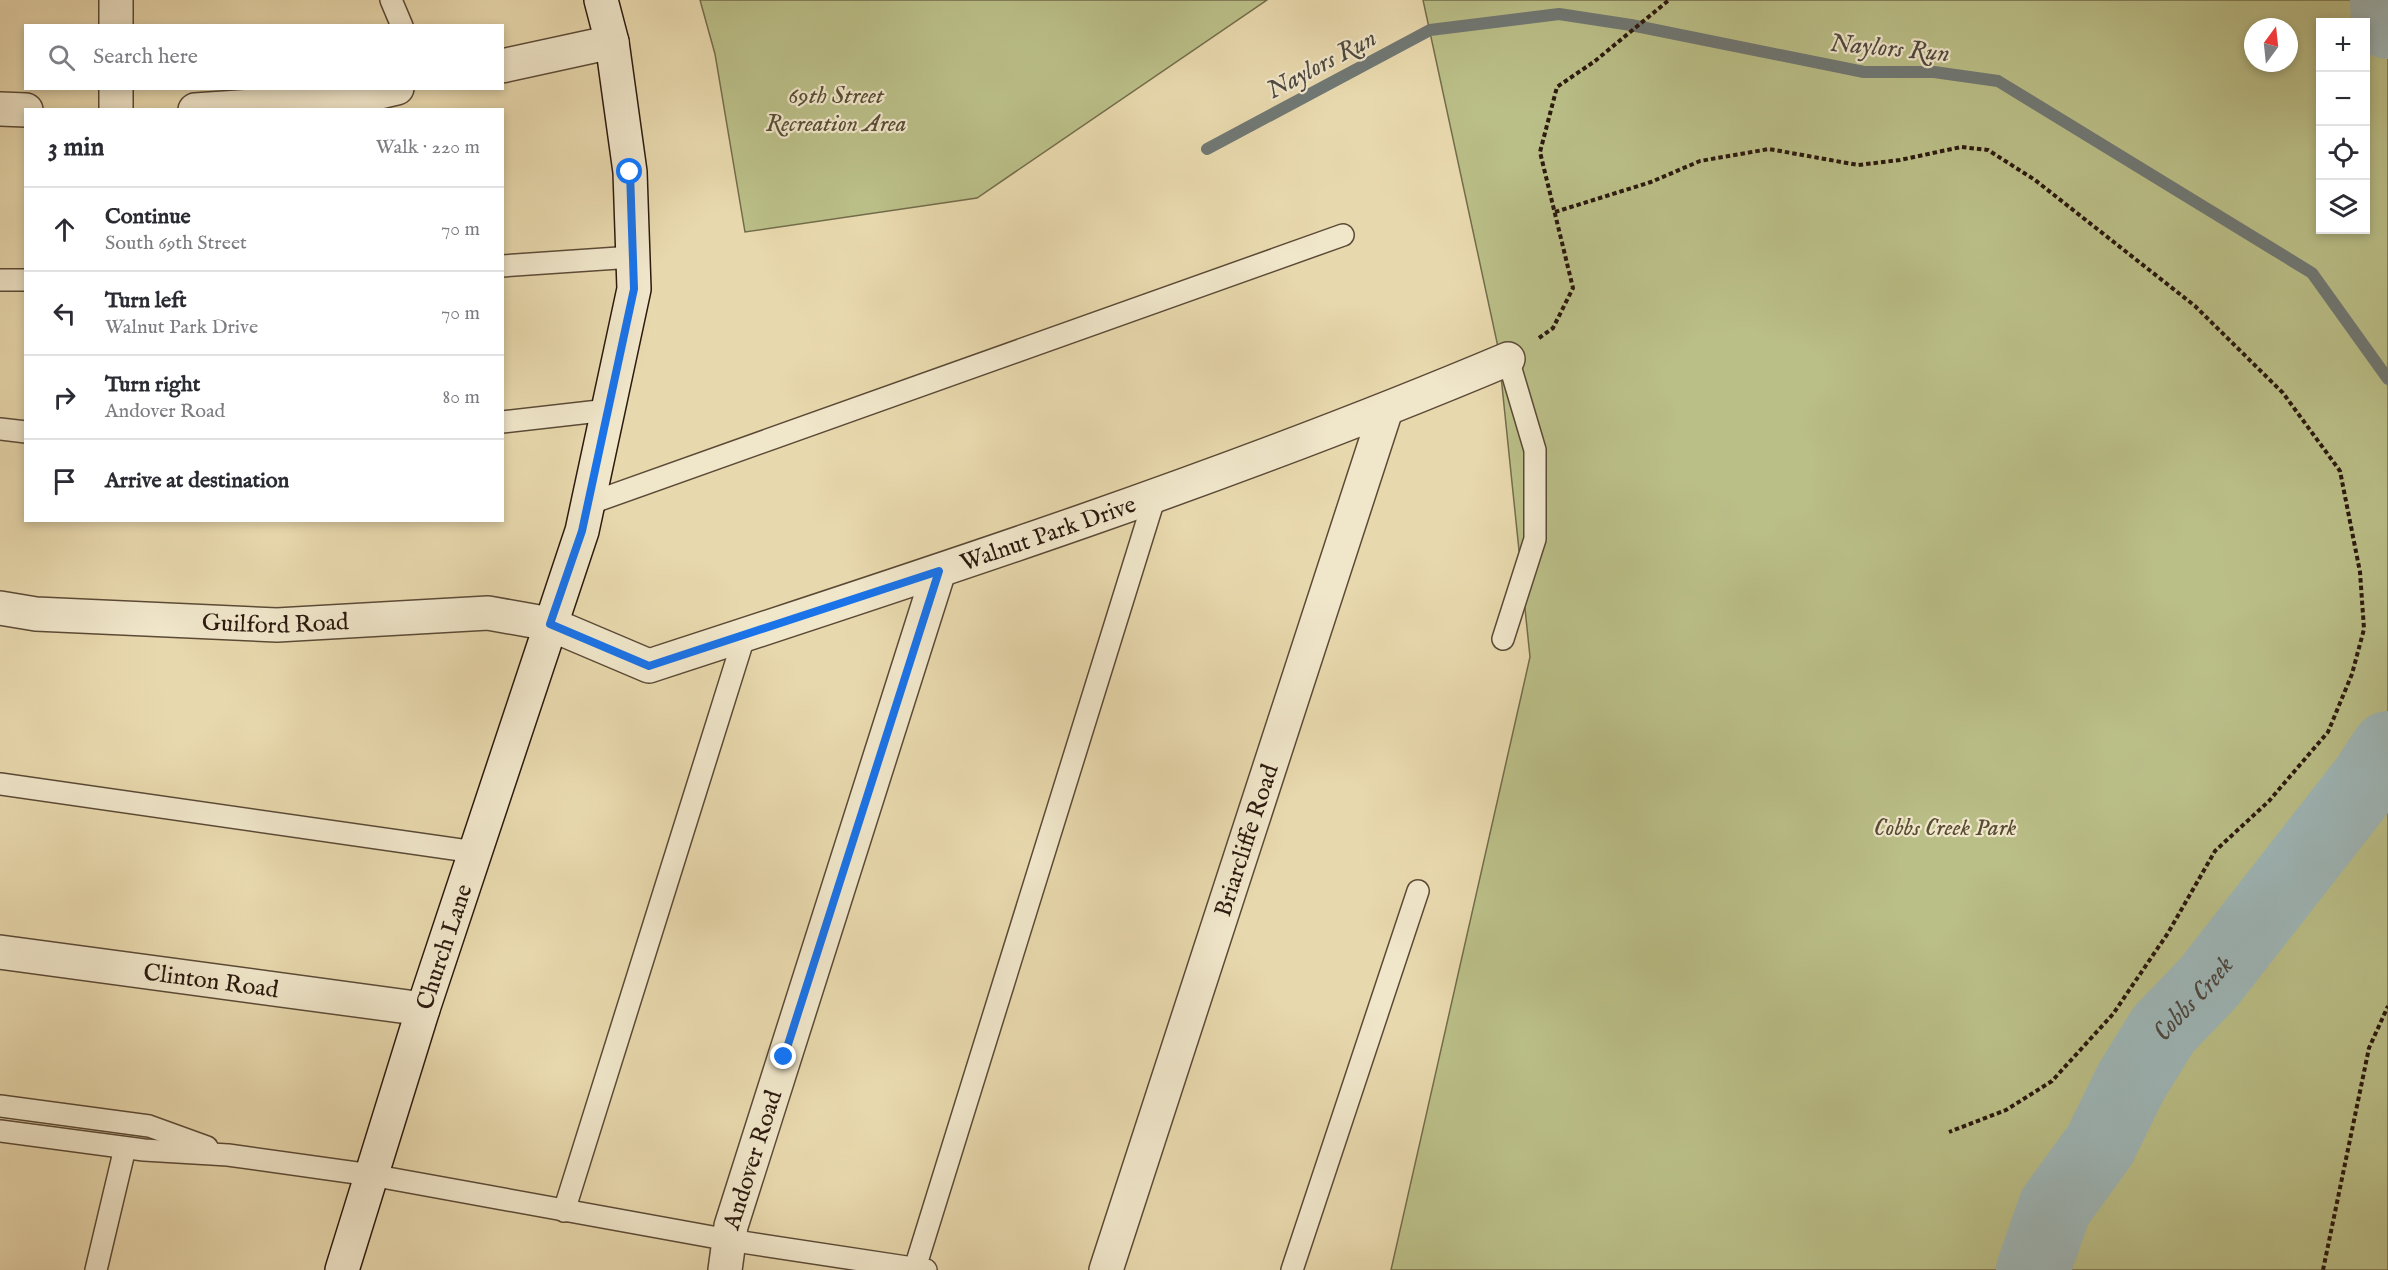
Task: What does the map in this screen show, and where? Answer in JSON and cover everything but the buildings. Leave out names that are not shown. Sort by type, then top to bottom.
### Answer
[{"type":"street","points":[[116,0],[116,24]]},
{"type":"street","name":"Church Lane","points":[[342,1270],[423,1009],[582,531],[634,289],[630,172],[612,42],[601,0]]},
{"type":"street","points":[[504,66],[612,42]]},
{"type":"street","points":[[116,90],[116,108]]},
{"type":"street","points":[[223,108],[350,99],[388,90]]},
{"type":"street","points":[[0,109],[24,110]]},
{"type":"street","name":"Walnut Park Drive","points":[[550,624],[649,666],[939,571],[1386,410],[1508,359]]},
{"type":"street","name":"Briarcliffe Road","points":[[1106,1270],[1386,410]]},
{"type":"street","name":"Andover Road","points":[[727,1255],[738,1204],[939,571]]},
{"type":"street","name":"Guilford Road","points":[[0,608],[36,614],[277,625],[488,613],[550,624]]},
{"type":"street","name":"Clinton Road","points":[[0,952],[423,1009]]},
{"type":"lane","points":[[391,0],[401,24]]},
{"type":"lane","points":[[588,504],[1343,235]]},
{"type":"lane","points":[[504,266],[633,257]]},
{"type":"lane","points":[[0,280],[24,280]]},
{"type":"lane","points":[[1503,639],[1534,539],[1535,450],[1508,359]]},
{"type":"lane","points":[[504,422],[608,410]]},
{"type":"lane","points":[[0,429],[24,432]]},
{"type":"lane","points":[[0,1131],[125,1148],[228,1155],[371,1175],[564,1211],[727,1255],[920,1269],[1156,493]]},
{"type":"lane","points":[[564,1211],[745,634]]},
{"type":"lane","points":[[0,784],[475,852]]},
{"type":"lane","points":[[1292,1270],[1418,891]]},
{"type":"lane","points":[[0,1106],[149,1126],[228,1155]]},
{"type":"lane","points":[[96,1270],[125,1148]]},
{"type":"path","points":[[1508,359],[1553,328],[1573,288],[1540,152],[1557,87],[1595,61],[1669,0]]},
{"type":"path","points":[[1555,212],[1651,182],[1700,161],[1769,148],[1858,165],[1900,160],[1960,147],[1988,150],[2035,180],[2195,306],[2283,393],[2340,471],[2360,572],[2364,629],[2352,674],[2328,732],[2269,801],[2215,850],[2168,933],[2113,1014],[2052,1081],[2006,1110],[1949,1132]]},
{"type":"path","points":[[2323,1270],[2369,1048],[2388,1006]]},
{"type":"green space","name":"69th Street Recreation Area","points":[[700,0],[1267,0],[977,198],[745,232],[715,54]]},
{"type":"green space","name":"Cobbs Creek Park","points":[[1423,0],[2388,0],[2388,1270],[1391,1270],[1530,657],[1498,347]]},
{"type":"waterway","name":"Cobbs Creek","points":[[2387,0],[2388,22]]},
{"type":"waterway","name":"Naylors Run","points":[[1207,149],[1430,30],[1559,14],[1631,25],[1864,72],[1934,72],[1998,81],[2312,273],[2388,379]]},
{"type":"waterway","name":"Cobbs Creek","points":[[2033,1270],[2055,1207],[2100,1145],[2131,1082],[2163,1030],[2209,982],[2366,781],[2388,748]]},
{"type":"route","points":[[630,172],[634,289],[582,531],[550,624],[649,666],[939,571],[784,1057]]}]
